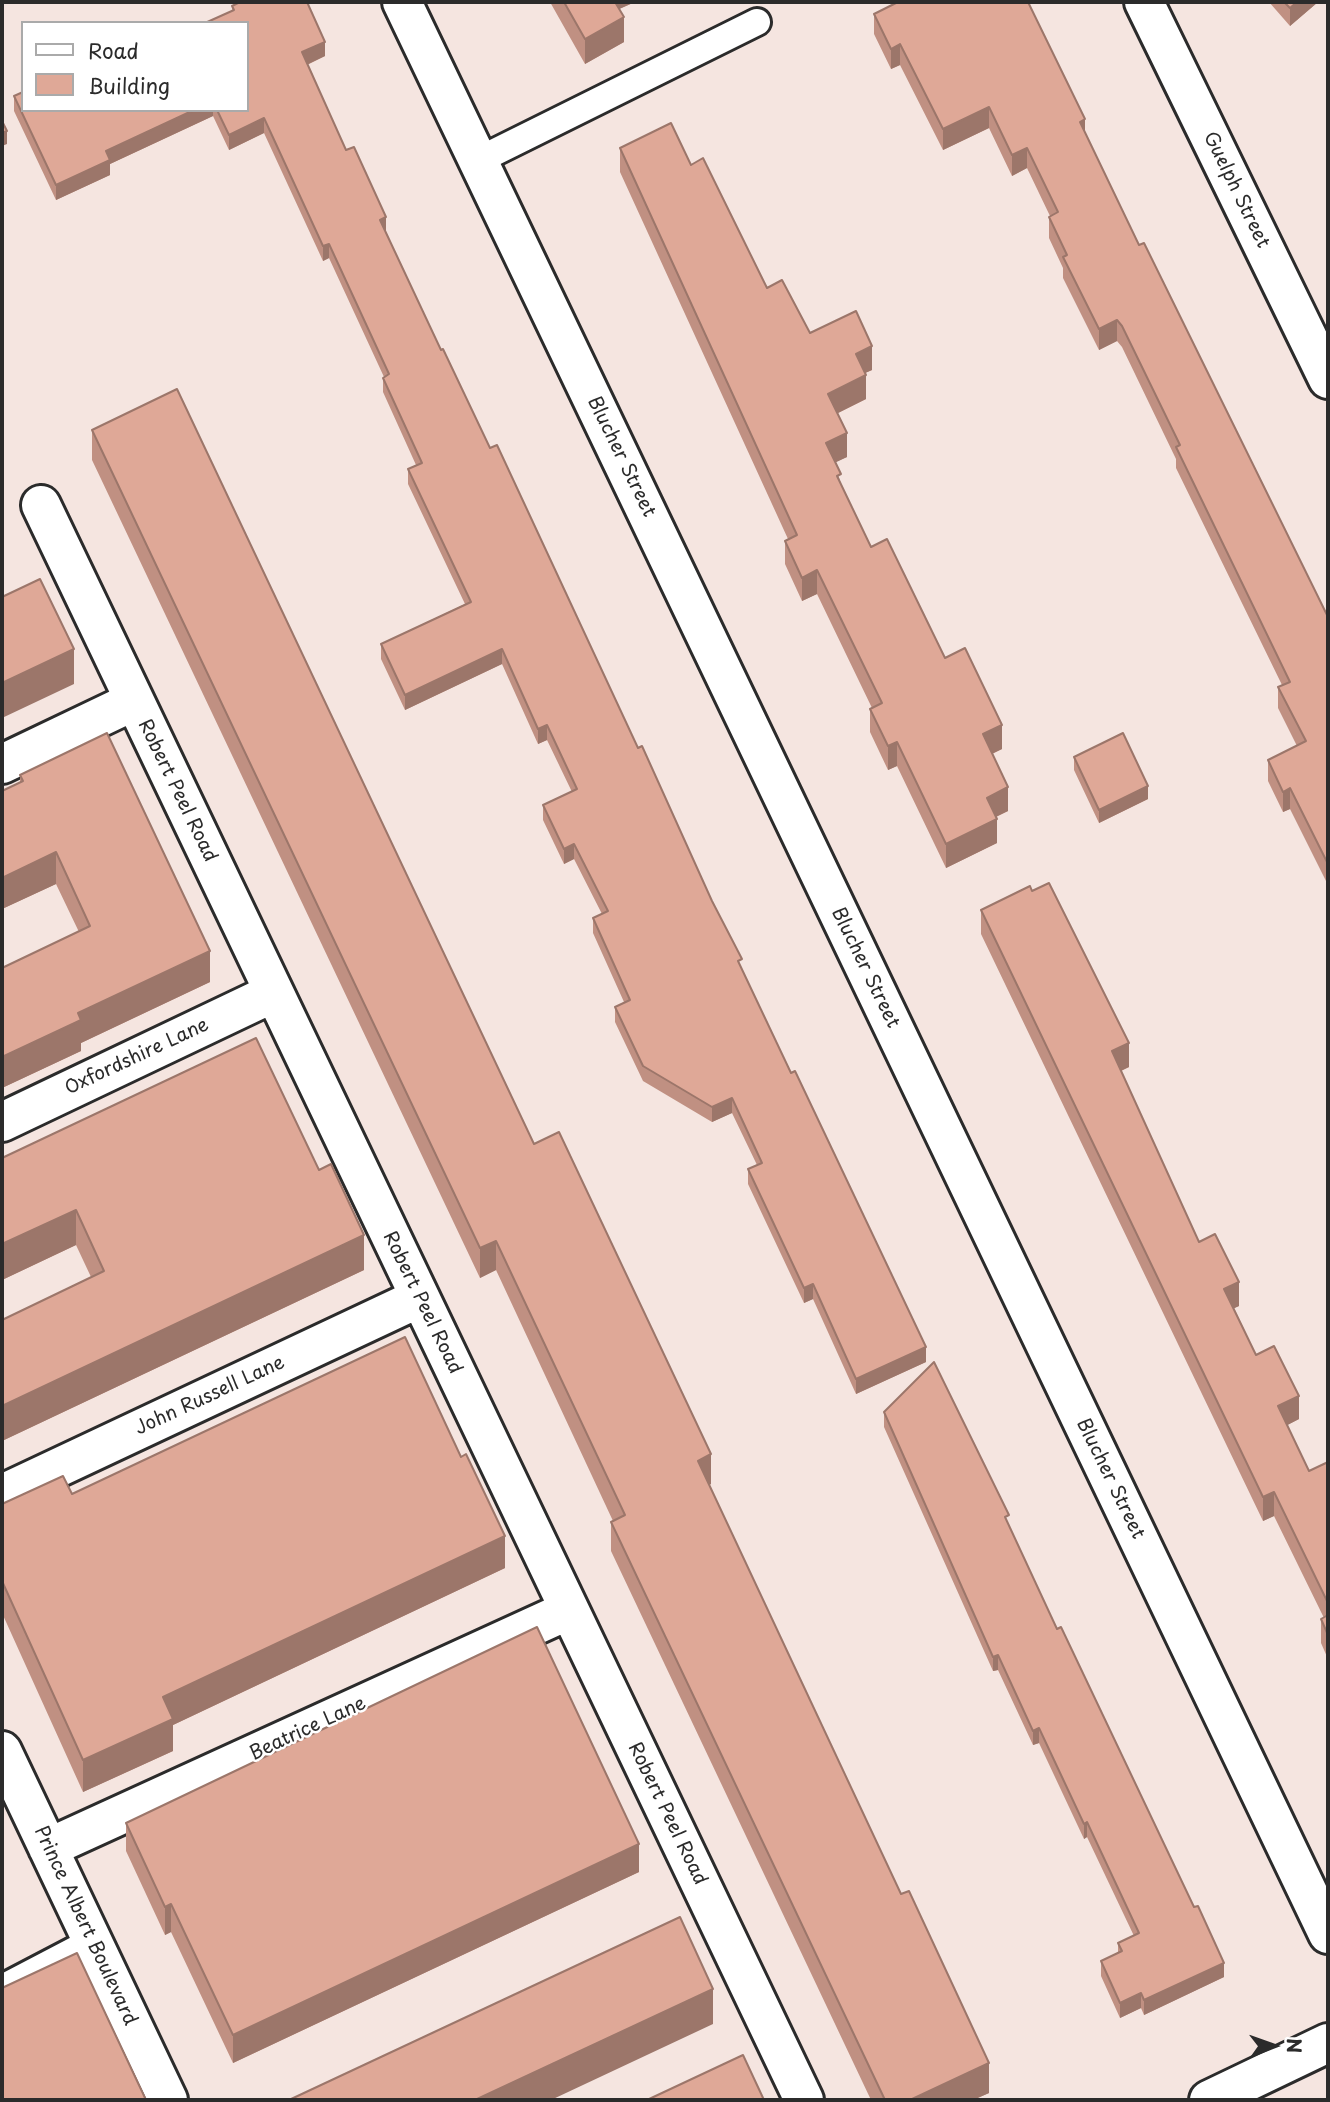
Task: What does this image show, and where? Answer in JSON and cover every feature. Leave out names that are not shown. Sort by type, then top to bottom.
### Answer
[{"type":"street","name":"Blucher Street","points":[[402,2],[1328,1934]]},
{"type":"street","name":"Guelph Street","points":[[1144,2],[1328,379]]},
{"type":"street","name":"Robert Peel Road","points":[[41,505],[804,2100]]},
{"type":"street","points":[[2,764],[134,701]]},
{"type":"street","name":"Oxfordshire Lane","points":[[2,1122],[273,993]]},
{"type":"street","name":"John Russell Lane","points":[[2,1494],[419,1298]]},
{"type":"street","name":"Beatrice Lane","points":[[48,1848],[569,1610]]},
{"type":"street","name":"Prince Albert Boulevard","points":[[2,1751],[168,2100]]},
{"type":"street","points":[[674,1922],[710,1905]]},
{"type":"street","points":[[1209,2100],[1328,2043]]},
{"type":"lane","points":[[479,160],[757,22]]},
{"type":"lane","points":[[2,1988],[92,1941]]},
{"type":"building","points":[[240,2],[307,2],[325,42],[302,52],[346,150],[354,147],[386,217],[380,220],[441,350],[443,349],[490,448],[497,445],[638,748],[642,746],[712,901],[742,959],[738,961],[791,1073],[795,1071],[926,1347],[856,1379],[813,1284],[804,1288],[748,1169],[762,1163],[732,1098],[712,1107],[643,1066],[615,1007],[630,1000],[593,918],[608,911],[574,844],[564,849],[543,805],[577,789],[547,725],[538,729],[502,649],[405,695],[381,644],[471,602],[408,469],[422,463],[383,378],[389,374],[329,244],[323,246],[264,118],[229,135],[218,112],[248,112],[248,21],[209,21],[234,10],[232,6]]},
{"type":"building","points":[[564,2],[615,2],[624,17],[585,39]]},
{"type":"building","points":[[898,2],[1028,2],[1085,119],[1080,122],[1139,245],[1144,243],[1328,617],[1328,864],[1290,788],[1283,792],[1268,760],[1306,741],[1278,687],[1290,682],[1176,447],[1180,445],[1122,326],[1117,320],[1099,329],[1063,257],[1067,255],[1049,217],[1058,212],[1027,148],[1012,155],[989,107],[943,129],[900,44],[891,49],[874,14]]},
{"type":"building","points":[[1284,2],[1297,2],[1290,8]]},
{"type":"building","points":[[21,93],[21,111],[14,96]]},
{"type":"building","points":[[22,112],[190,112],[106,151],[110,160],[56,185]]},
{"type":"building","points":[[671,123],[691,165],[703,158],[767,288],[782,280],[810,333],[856,311],[872,346],[856,354],[866,375],[828,394],[847,433],[826,443],[841,474],[837,476],[871,547],[887,539],[945,658],[965,648],[1002,725],[983,734],[1008,787],[987,798],[997,819],[946,844],[897,742],[888,746],[870,709],[882,703],[817,570],[802,578],[785,541],[797,535],[620,148]]},
{"type":"building","points":[[177,389],[534,1144],[559,1132],[711,1454],[698,1461],[901,1894],[909,1891],[989,2063],[910,2100],[885,2100],[611,1522],[625,1515],[496,1241],[480,1248],[92,430]]},
{"type":"building","points":[[40,579],[74,649],[2,683],[2,597]]},
{"type":"building","points":[[107,733],[210,951],[78,1013],[81,1020],[2,1057],[2,968],[90,926],[56,852],[2,878],[2,791],[23,781],[20,775]]},
{"type":"building","points":[[1123,733],[1148,786],[1099,810],[1074,757]]},
{"type":"building","points":[[1049,883],[1129,1043],[1112,1051],[1199,1242],[1215,1234],[1239,1282],[1224,1289],[1256,1355],[1274,1346],[1299,1396],[1278,1406],[1309,1471],[1328,1462],[1328,1603],[1274,1492],[1263,1497],[981,910],[1030,886],[1032,891]]},
{"type":"building","points":[[256,1038],[319,1170],[331,1164],[364,1235],[2,1406],[2,1320],[104,1271],[76,1210],[2,1244],[2,1158]]},
{"type":"building","points":[[405,1337],[461,1457],[466,1454],[505,1536],[163,1697],[173,1719],[83,1760],[2,1581],[2,1504],[63,1476],[72,1494]]},
{"type":"building","points":[[934,1362],[1009,1515],[1005,1517],[1057,1629],[1061,1627],[1194,1907],[1198,1906],[1224,1963],[1144,2000],[1141,1993],[1120,2003],[1101,1961],[1122,1951],[1118,1943],[1139,1933],[1039,1728],[1033,1731],[998,1655],[993,1657],[884,1412]]},
{"type":"building","points":[[1328,1615],[1328,1635],[1321,1619]]},
{"type":"building","points":[[537,1627],[639,1844],[233,2035],[171,1904],[165,1907],[126,1823]]},
{"type":"building","points":[[680,1917],[713,1989],[475,2100],[289,2100]]},
{"type":"building","points":[[77,1953],[146,2100],[2,2100],[2,1988]]},
{"type":"building","points":[[743,2055],[764,2100],[647,2100]]}]
